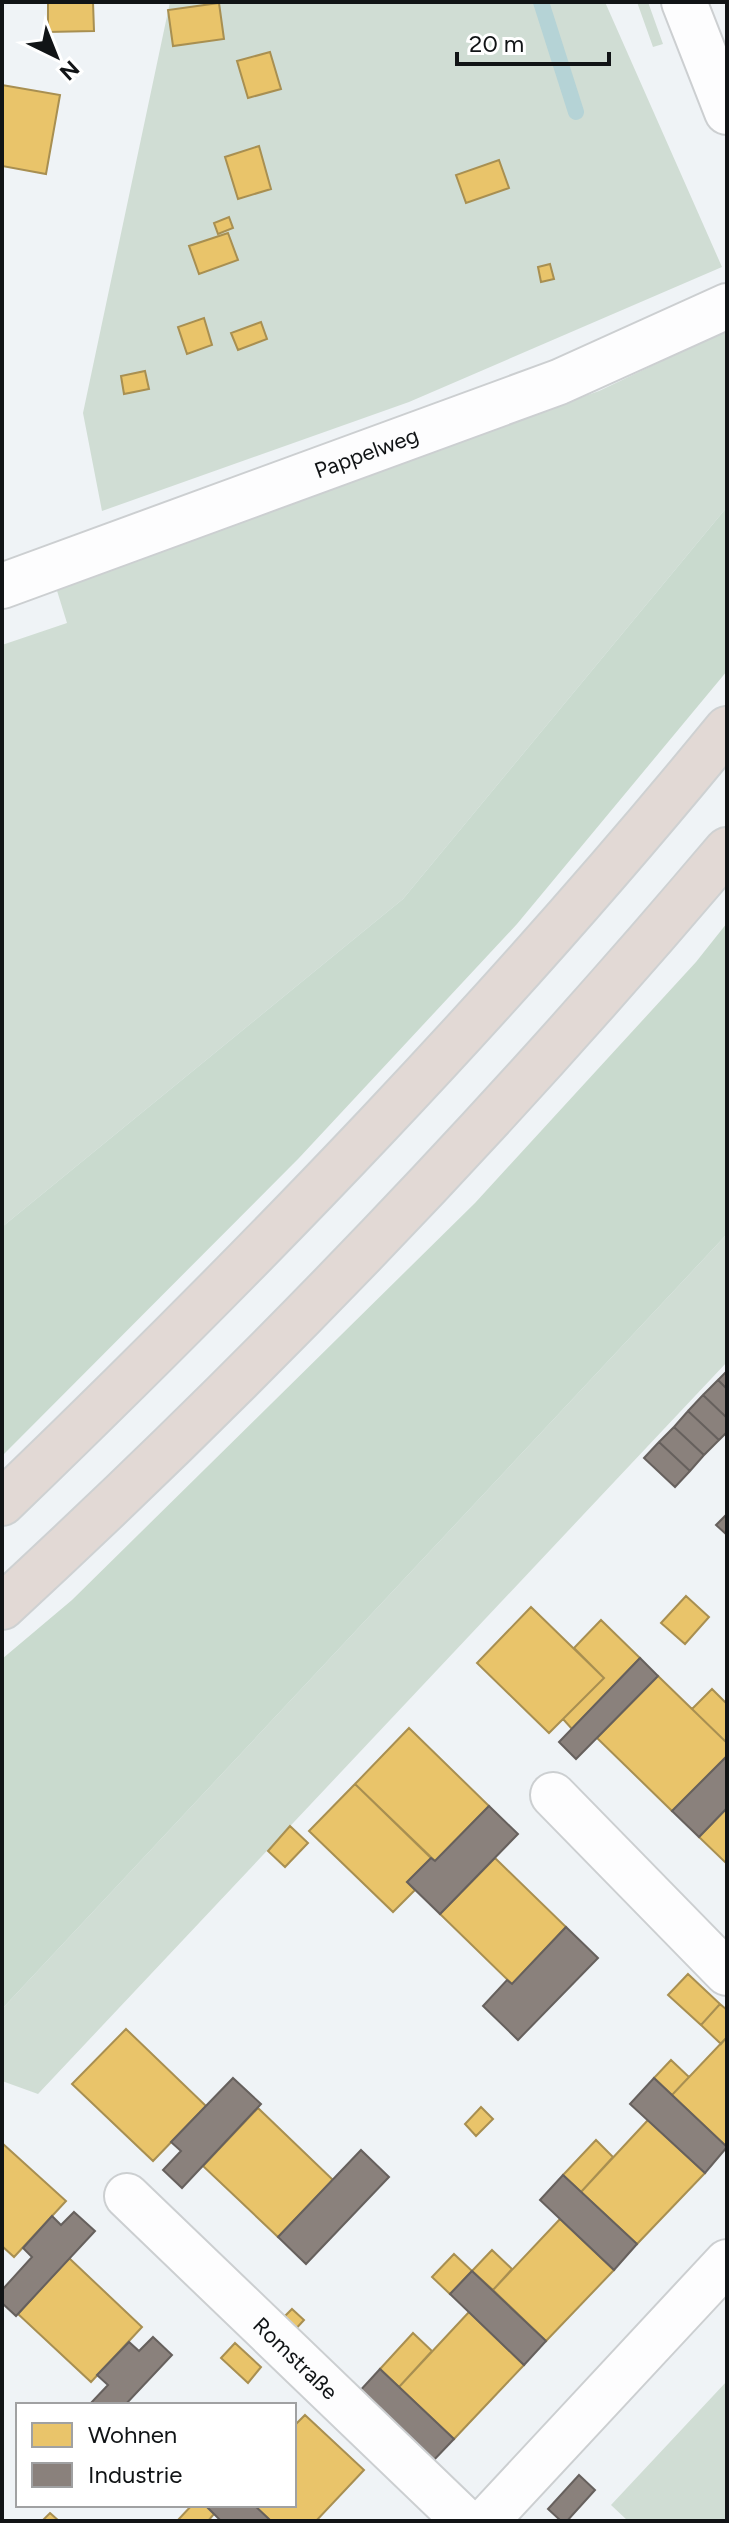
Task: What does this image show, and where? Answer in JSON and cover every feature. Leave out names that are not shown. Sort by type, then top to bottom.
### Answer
[{"type":"highway","points":[[2,1503],[359,1147],[548,940],[727,729]]},
{"type":"highway","points":[[2,1607],[315,1306],[551,1052],[727,850]]},
{"type":"street","points":[[684,2],[727,112]]},
{"type":"street","name":"Pappelweg","points":[[2,586],[559,382],[727,306]]},
{"type":"street","points":[[553,1795],[727,1973]]},
{"type":"street","name":"Romstraße","points":[[127,2196],[465,2521]]},
{"type":"street","points":[[486,2521],[727,2262]]},
{"type":"shaded area","points":[[170,2],[605,2],[722,267],[409,402],[102,511],[83,413]]},
{"type":"shaded area","points":[[637,2],[648,2],[663,44],[653,47]]},
{"type":"shaded area","points":[[727,330],[727,507],[403,899],[2,1227],[2,645],[67,623],[54,581],[599,391]]},
{"type":"shaded area","points":[[727,1234],[727,1362],[38,2094],[2,2081],[2,2009]]},
{"type":"shaded area","points":[[727,2381],[727,2518],[724,2521],[628,2521],[611,2505]]},
{"type":"green space","points":[[727,507],[727,671],[517,924],[299,1158],[2,1456],[2,1227],[403,899]]},
{"type":"green space","points":[[727,923],[727,1234],[2,2009],[2,1659],[72,1600],[475,1203],[696,962]]},
{"type":"building: Wohnen","points":[[48,2],[93,2],[94,31],[48,32]]},
{"type":"building: Wohnen","points":[[219,3],[224,39],[173,46],[168,10]]},
{"type":"building: Wohnen","points":[[270,52],[281,89],[248,98],[237,61]]},
{"type":"building: Wohnen","points":[[2,85],[60,95],[46,174],[2,166]]},
{"type":"building: Wohnen","points":[[259,146],[271,189],[238,199],[225,157]]},
{"type":"building: Wohnen","points":[[499,160],[509,188],[466,203],[456,175]]},
{"type":"building: Wohnen","points":[[229,217],[233,228],[218,234],[214,223]]},
{"type":"building: Wohnen","points":[[228,233],[238,260],[199,274],[189,246]]},
{"type":"building: Wohnen","points":[[550,264],[554,279],[541,282],[538,267]]},
{"type":"building: Wohnen","points":[[204,318],[212,345],[187,354],[178,327]]},
{"type":"building: Wohnen","points":[[261,322],[267,339],[238,350],[231,333]]},
{"type":"building: Wohnen","points":[[145,371],[149,389],[124,394],[121,376]]},
{"type":"building: Wohnen","points":[[686,1596],[709,1617],[685,1644],[661,1623]]},
{"type":"building: Wohnen","points":[[531,1607],[604,1678],[549,1733],[477,1663]]},
{"type":"building: Wohnen","points":[[601,1620],[640,1658],[572,1729],[563,1719],[604,1678],[574,1648]]},
{"type":"building: Wohnen","points":[[658,1676],[727,1743],[727,1756],[672,1811],[597,1738]]},
{"type":"building: Wohnen","points":[[712,1689],[727,1704],[727,1743],[692,1709]]},
{"type":"building: Wohnen","points":[[409,1728],[489,1806],[435,1861],[355,1784]]},
{"type":"building: Wohnen","points":[[355,1784],[431,1858],[407,1882],[415,1890],[393,1912],[309,1831]]},
{"type":"building: Wohnen","points":[[727,1808],[727,1864],[699,1837]]},
{"type":"building: Wohnen","points":[[290,1826],[308,1843],[285,1867],[268,1851]]},
{"type":"building: Wohnen","points":[[495,1858],[566,1927],[512,1984],[440,1914]]},
{"type":"building: Wohnen","points":[[688,1974],[720,2004],[701,2025],[668,1995]]},
{"type":"building: Wohnen","points":[[720,2004],[727,2010],[727,2037],[721,2044],[701,2025]]},
{"type":"building: Wohnen","points":[[126,2029],[206,2106],[153,2161],[72,2084]]},
{"type":"building: Wohnen","points":[[727,2037],[727,2147],[672,2095]]},
{"type":"building: Wohnen","points":[[671,2060],[689,2077],[672,2095],[654,2078]]},
{"type":"building: Wohnen","points":[[481,2107],[493,2119],[476,2136],[465,2124]]},
{"type":"building: Wohnen","points":[[258,2108],[333,2180],[278,2237],[203,2166]]},
{"type":"building: Wohnen","points":[[648,2120],[705,2173],[637,2244],[581,2192]]},
{"type":"building: Wohnen","points":[[596,2140],[613,2157],[581,2192],[563,2175]]},
{"type":"building: Wohnen","points":[[2,2143],[66,2201],[14,2257],[2,2246]]},
{"type":"building: Wohnen","points":[[560,2219],[614,2270],[546,2341],[493,2290]]},
{"type":"building: Wohnen","points":[[492,2250],[512,2269],[493,2290],[472,2271]]},
{"type":"building: Wohnen","points":[[454,2254],[472,2271],[450,2294],[432,2277]]},
{"type":"building: Wohnen","points":[[69,2258],[142,2327],[91,2382],[18,2314]]},
{"type":"building: Wohnen","points":[[292,2309],[304,2320],[292,2333],[280,2321]]},
{"type":"building: Wohnen","points":[[469,2312],[524,2365],[454,2439],[399,2387]]},
{"type":"building: Wohnen","points":[[413,2333],[432,2351],[399,2387],[380,2369]]},
{"type":"building: Wohnen","points":[[235,2343],[261,2367],[248,2383],[221,2358]]},
{"type":"building: Wohnen","points":[[305,2415],[364,2470],[316,2521],[271,2521],[256,2507],[296,2507],[296,2424]]},
{"type":"building: Wohnen","points":[[190,2507],[207,2507],[214,2514],[208,2521],[177,2521]]},
{"type":"building: Wohnen","points":[[50,2513],[59,2521],[42,2521]]},
{"type":"building: Industrie","points":[[727,1371],[727,1389],[718,1380]]},
{"type":"building: Industrie","points":[[718,1380],[727,1389],[727,1418],[703,1395]]},
{"type":"building: Industrie","points":[[703,1395],[727,1418],[727,1432],[719,1440],[688,1411]]},
{"type":"building: Industrie","points":[[688,1411],[719,1440],[704,1455],[674,1427]]},
{"type":"building: Industrie","points":[[674,1427],[704,1455],[690,1471],[659,1442]]},
{"type":"building: Industrie","points":[[659,1442],[690,1471],[675,1487],[644,1458]]},
{"type":"building: Industrie","points":[[727,1514],[727,1535],[716,1525]]},
{"type":"building: Industrie","points":[[640,1658],[658,1676],[576,1759],[559,1742]]},
{"type":"building: Industrie","points":[[727,1756],[727,1808],[699,1837],[672,1811]]},
{"type":"building: Industrie","points":[[489,1806],[518,1834],[440,1914],[407,1882],[431,1858],[435,1861]]},
{"type":"building: Industrie","points":[[566,1927],[598,1958],[518,2040],[483,2006],[507,1980],[512,1984]]},
{"type":"building: Industrie","points":[[233,2078],[261,2104],[182,2188],[163,2170],[181,2151],[171,2142]]},
{"type":"building: Industrie","points":[[654,2078],[727,2147],[705,2173],[630,2104]]},
{"type":"building: Industrie","points":[[361,2150],[389,2177],[306,2264],[278,2237]]},
{"type":"building: Industrie","points":[[563,2175],[637,2244],[614,2270],[540,2200]]},
{"type":"building: Industrie","points":[[74,2212],[95,2231],[16,2316],[2,2303],[2,2290],[32,2257],[23,2248],[52,2216],[61,2225]]},
{"type":"building: Industrie","points":[[472,2271],[546,2341],[524,2365],[450,2294]]},
{"type":"building: Industrie","points":[[153,2337],[172,2355],[127,2403],[91,2403],[108,2385],[97,2375],[129,2342],[139,2351]]},
{"type":"building: Industrie","points":[[380,2369],[454,2439],[430,2464],[357,2394]]},
{"type":"building: Industrie","points":[[579,2475],[595,2490],[567,2521],[561,2521],[548,2509]]},
{"type":"building: Industrie","points":[[207,2507],[256,2507],[271,2521],[221,2521]]},
{"type":"waterway","points":[[541,2],[576,112]]}]
